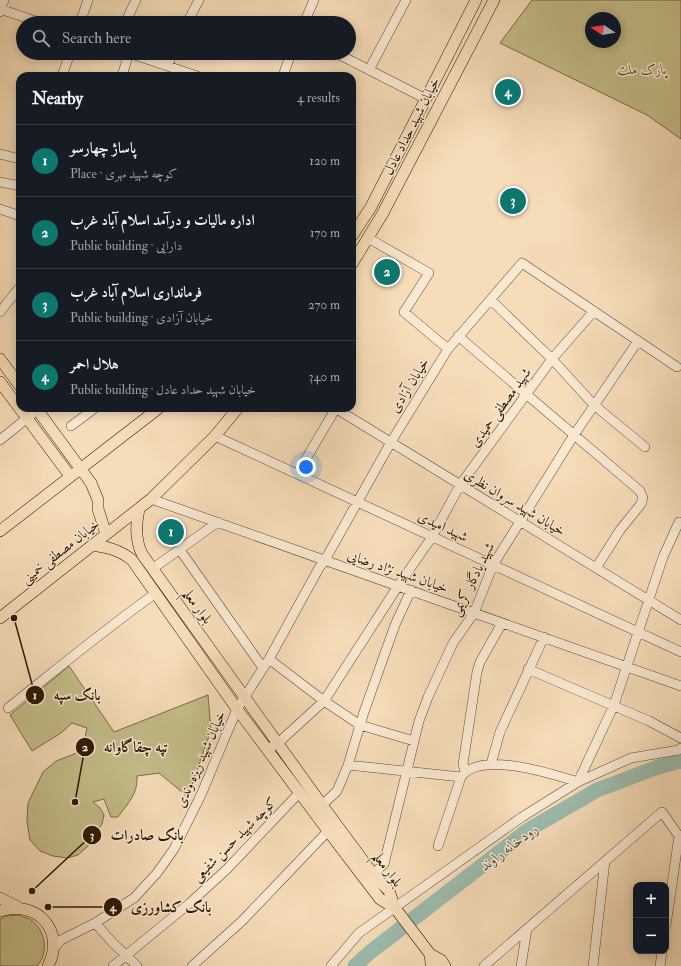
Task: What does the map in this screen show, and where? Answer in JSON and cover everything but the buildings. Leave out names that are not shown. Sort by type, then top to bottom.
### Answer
[{"type":"main road","name":"خیابان شهید حداد عادل","points":[[356,230],[371,206],[476,0]]},
{"type":"main road","name":"خیابان شهید حداد عادل","points":[[356,258],[383,213],[494,0]]},
{"type":"main road","points":[[0,359],[16,378]]},
{"type":"main road","points":[[0,382],[16,403]]},
{"type":"main road","points":[[22,412],[70,476]]},
{"type":"main road","points":[[38,412],[91,483],[98,500],[98,509],[106,534]]},
{"type":"main road","points":[[0,531],[79,468],[154,412]]},
{"type":"main road","points":[[139,509],[215,436],[235,412]]},
{"type":"main road","name":"خیابان مصطفی خمینی","points":[[0,618],[139,509]]},
{"type":"main road","name":"بلوار معلم","points":[[139,509],[136,522],[136,534],[142,554],[322,805],[373,874],[389,891],[395,908]]},
{"type":"main road","name":"بلوار معلم","points":[[92,545],[104,546],[124,554],[132,560],[237,709],[300,792],[328,832],[380,899],[395,908]]},
{"type":"main road","points":[[0,898],[37,914],[45,921],[53,939],[51,960]]},
{"type":"main road","points":[[0,911],[19,907]]},
{"type":"main road","points":[[395,908],[430,954],[441,960],[445,966]]},
{"type":"main road","points":[[430,954],[431,963],[433,966]]},
{"type":"street","points":[[4,0],[0,10],[19,16]]},
{"type":"street","points":[[82,16],[88,0]]},
{"type":"street","points":[[128,16],[136,0]]},
{"type":"street","points":[[191,16],[199,0]]},
{"type":"street","points":[[307,16],[314,0]]},
{"type":"street","points":[[369,70],[406,0]]},
{"type":"street","points":[[63,72],[68,60]]},
{"type":"street","points":[[123,72],[127,60]]},
{"type":"street","points":[[149,60],[179,72]]},
{"type":"street","points":[[167,66],[170,60]]},
{"type":"street","points":[[285,72],[289,60]]},
{"type":"street","points":[[350,60],[426,99]]},
{"type":"street","points":[[0,154],[16,157]]},
{"type":"street","points":[[0,182],[16,185]]},
{"type":"street","points":[[0,209],[16,215]]},
{"type":"street","points":[[368,238],[429,273],[404,312],[448,349]]},
{"type":"street","name":"خیابان آزادی","points":[[245,696],[269,658],[391,442],[448,349],[522,262],[676,367]]},
{"type":"street","points":[[0,312],[16,292]]},
{"type":"street","points":[[491,300],[552,359],[594,405],[644,447]]},
{"type":"street","name":"شهید مصطفی حمیدی","points":[[268,749],[278,743],[324,701],[398,586],[432,537],[460,485],[552,359],[594,311]]},
{"type":"street","points":[[458,336],[640,491],[643,498],[641,504],[620,530],[596,568]]},
{"type":"street","name":"شهید یادگار کریمی","points":[[373,874],[384,864],[414,741],[428,697],[453,643],[474,613],[493,565],[574,435],[638,341]]},
{"type":"street","points":[[0,440],[33,412]]},
{"type":"street","points":[[71,426],[90,412]]},
{"type":"street","points":[[297,474],[334,412]]},
{"type":"street","name":"خیابان شهید سروان نظری","points":[[342,412],[681,620]]},
{"type":"street","name":"شهید امیدی","points":[[215,436],[681,652]]},
{"type":"street","name":"خیابان شهید نژاد رضایی","points":[[151,499],[681,686]]},
{"type":"street","points":[[152,569],[218,522]]},
{"type":"street","points":[[578,782],[614,705],[663,557],[679,522]]},
{"type":"street","points":[[180,550],[263,668]]},
{"type":"street","points":[[322,805],[337,791],[348,765],[360,725],[395,625],[411,590]]},
{"type":"street","points":[[8,708],[128,612],[156,593]]},
{"type":"street","points":[[438,846],[463,774],[463,764],[476,672],[502,623]]},
{"type":"street","points":[[491,764],[500,732],[544,637]]},
{"type":"street","points":[[269,658],[324,701],[360,725],[414,741]]},
{"type":"street","points":[[528,669],[614,705],[681,738]]},
{"type":"street","name":"خیابان شهید ریزه وندی","points":[[51,960],[61,940],[95,923],[134,898],[156,873],[174,849],[201,795],[237,709],[245,696]]},
{"type":"street","points":[[331,966],[359,933],[522,817],[578,782],[631,758],[679,750],[681,748]]},
{"type":"street","points":[[348,765],[407,771],[463,774],[478,766],[491,764],[524,767],[578,782]]},
{"type":"street","name":"کوچه شهید حسن شفیعی","points":[[113,966],[190,903],[227,869],[300,792]]},
{"type":"street","points":[[484,966],[662,812],[680,837],[667,918]]},
{"type":"street","points":[[192,966],[242,921],[328,832]]},
{"type":"street","points":[[593,966],[605,861]]},
{"type":"street","points":[[95,923],[137,966]]},
{"type":"street","points":[[521,966],[526,929]]},
{"type":"street","points":[[660,966],[662,954]]},
{"type":"green space","name":"پارک ملت","points":[[532,0],[681,0],[681,139],[647,115],[500,43]]},
{"type":"green space","points":[[69,666],[114,732],[208,695],[211,730],[188,797],[159,773],[137,776],[134,793],[129,803],[118,817],[111,817],[104,799],[93,802],[100,808],[104,815],[102,824],[87,847],[78,855],[67,858],[53,856],[40,851],[30,840],[27,822],[28,803],[43,772],[56,761],[82,751],[87,728],[72,723],[61,733],[32,751],[10,715]]},
{"type":"green space","points":[[19,915],[36,924],[43,936],[44,948],[41,961],[37,966],[0,966],[0,919],[6,916]]},
{"type":"waterway","name":"رودخانه راوند","points":[[355,966],[369,953],[528,830],[597,790],[658,767],[681,761]]},
{"type":"place","name":"هلال احمر","points":[[508,92]]},
{"type":"place","name":"فرمانداری اسلام آباد غرب","points":[[513,201]]},
{"type":"place","name":"اداره مالیات و درآمد اسلام آباد غرب","points":[[387,272]]},
{"type":"place","name":"پاساژ چهارسو","points":[[171,532]]},
{"type":"place","name":"بانک سپه","points":[[14,618]]},
{"type":"place","name":"تپه چقاگاوانه","points":[[75,802]]},
{"type":"place","name":"بانک صادرات","points":[[32,891]]},
{"type":"place","name":"بانک کشاورزی","points":[[48,907]]}]
